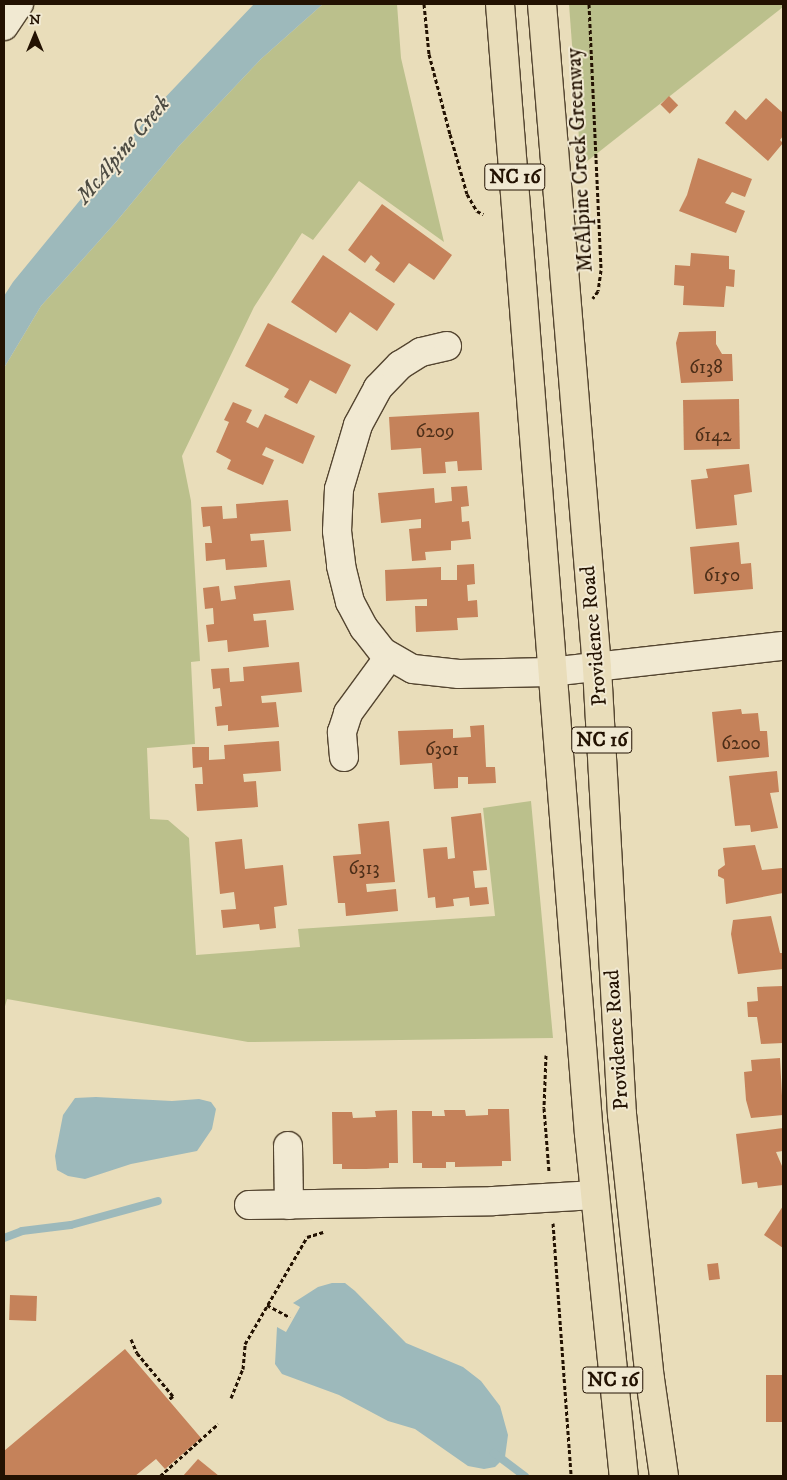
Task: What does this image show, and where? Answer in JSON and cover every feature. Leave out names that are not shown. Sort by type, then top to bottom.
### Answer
[{"type":"main road","name":"Providence Road","points":[[500,4],[514,164],[550,672],[595,1195],[624,1476]]},
{"type":"main road","name":"Providence Road","points":[[542,4],[597,668],[622,1114],[650,1379],[664,1476]]},
{"type":"street","points":[[4,26],[18,4]]},
{"type":"street","points":[[447,346],[421,352],[400,365],[378,388],[358,425],[339,489],[337,531],[341,566],[350,602],[364,628],[389,657],[413,669],[435,673],[550,672],[783,646]]},
{"type":"street","points":[[344,757],[342,732],[348,713],[389,657]]},
{"type":"street","points":[[288,1146],[289,1204]]},
{"type":"street","points":[[249,1205],[595,1195]]},
{"type":"path","points":[[424,4],[429,54],[467,194],[477,210],[483,214]]},
{"type":"path","name":"McAlpine Creek Greenway","points":[[585,302],[594,298],[601,282],[589,4]]},
{"type":"path","points":[[546,1055],[544,1108],[571,1476]]},
{"type":"path","points":[[231,1398],[243,1369],[245,1344],[307,1237],[315,1232],[330,1231]]},
{"type":"path","points":[[267,1305],[290,1318]]},
{"type":"path","points":[[131,1339],[136,1353],[173,1396],[168,1400]]},
{"type":"path","points":[[160,1476],[218,1424]]},
{"type":"green space","points":[[323,4],[397,4],[401,58],[444,242],[359,181],[313,240],[302,233],[254,307],[182,456],[191,501],[200,661],[191,662],[195,744],[147,748],[150,819],[168,820],[189,838],[196,955],[300,947],[298,929],[495,916],[483,808],[531,801],[553,1038],[248,1042],[7,999],[4,1010],[4,368],[41,306],[116,222],[179,146],[261,59]]},
{"type":"green space","points":[[569,4],[783,4],[783,7],[581,166]]},
{"type":"water","name":"McAlpine Creek","points":[[254,4],[323,4],[261,59],[179,146],[116,222],[41,306],[4,368],[4,296],[13,282],[158,105]]},
{"type":"water","points":[[96,1097],[172,1101],[199,1099],[211,1102],[216,1109],[212,1129],[197,1151],[131,1164],[85,1179],[68,1176],[57,1170],[55,1156],[63,1115],[75,1098]]},
{"type":"water","points":[[332,1283],[345,1283],[355,1291],[406,1343],[463,1367],[481,1381],[500,1406],[508,1435],[505,1457],[495,1467],[484,1469],[468,1466],[415,1429],[388,1421],[339,1395],[282,1374],[275,1364],[277,1327],[286,1332],[300,1307],[293,1303],[318,1287]]},
{"type":"building","points":[[669,96],[678,105],[670,114],[661,104]]},
{"type":"building","points":[[766,98],[783,113],[783,136],[780,140],[783,143],[768,161],[725,123],[735,110],[746,120]]},
{"type":"building","points":[[698,158],[752,179],[745,197],[732,192],[725,203],[745,211],[736,233],[679,211],[687,195]]},
{"type":"building","points":[[382,204],[452,255],[434,280],[409,263],[394,283],[375,270],[380,263],[371,255],[365,263],[348,250]]},
{"type":"building","points":[[691,253],[729,256],[729,269],[735,270],[734,287],[726,286],[724,307],[683,305],[684,286],[674,285],[675,265],[690,266]]},
{"type":"building","points":[[323,255],[395,304],[377,331],[350,312],[336,333],[291,302]]},
{"type":"building","points":[[268,323],[351,365],[336,394],[310,380],[297,404],[284,397],[289,389],[245,366]]},
{"type":"building","points":[[716,331],[716,344],[722,354],[732,354],[733,381],[681,383],[676,343],[679,332]]},
{"type":"building","points":[[739,399],[740,449],[684,450],[683,400]]},
{"type":"building","points":[[233,402],[252,410],[246,422],[258,428],[265,414],[315,436],[303,464],[266,447],[262,455],[274,460],[263,485],[227,469],[231,460],[216,452],[229,422],[224,420]]},
{"type":"building","points":[[479,412],[482,470],[458,471],[457,461],[445,462],[446,473],[423,474],[421,448],[391,450],[389,417]]},
{"type":"building","points":[[749,464],[752,492],[734,495],[737,525],[696,529],[691,480],[708,478],[706,469]]},
{"type":"building","points":[[467,486],[469,506],[461,507],[462,522],[469,521],[471,539],[451,541],[451,550],[425,552],[426,560],[412,561],[409,529],[421,528],[421,519],[381,523],[378,493],[434,488],[435,503],[452,501],[451,487]]},
{"type":"building","points":[[288,500],[291,531],[250,534],[251,541],[264,540],[267,567],[226,570],[225,559],[206,561],[205,543],[212,543],[210,526],[203,527],[201,507],[222,506],[223,519],[237,518],[236,504]]},
{"type":"building","points":[[739,542],[741,564],[751,563],[753,589],[694,594],[690,547]]},
{"type":"building","points":[[474,564],[475,584],[467,585],[468,601],[477,600],[478,617],[457,618],[458,630],[416,632],[415,606],[427,606],[427,599],[386,601],[385,570],[441,567],[441,580],[457,580],[457,565]]},
{"type":"building","points":[[290,580],[294,610],[253,614],[254,621],[266,620],[269,647],[228,652],[227,640],[208,642],[206,625],[214,624],[213,608],[205,609],[203,588],[219,586],[221,601],[236,599],[234,586]]},
{"type":"building","points":[[299,662],[302,692],[261,696],[262,703],[276,702],[279,727],[228,731],[228,725],[217,726],[215,707],[222,706],[220,688],[213,689],[211,669],[229,668],[230,682],[244,681],[243,667]]},
{"type":"building","points":[[741,709],[742,714],[758,713],[760,731],[767,731],[769,757],[717,762],[712,712]]},
{"type":"building","points":[[484,725],[486,767],[495,767],[496,783],[468,784],[468,777],[458,777],[458,788],[434,789],[432,763],[400,765],[398,731],[453,729],[453,738],[471,737],[470,726]]},
{"type":"building","points":[[279,741],[281,771],[243,774],[244,782],[256,781],[258,807],[197,811],[195,784],[203,784],[202,767],[193,768],[192,747],[209,747],[209,760],[225,759],[224,745]]},
{"type":"building","points":[[777,771],[779,792],[770,793],[778,828],[751,832],[750,825],[735,826],[729,776]]},
{"type":"building","points":[[481,813],[487,870],[473,871],[475,888],[487,887],[489,904],[470,906],[469,897],[453,899],[454,906],[436,908],[435,897],[428,898],[423,849],[447,847],[448,859],[455,858],[451,817]]},
{"type":"building","points":[[389,821],[395,882],[366,884],[367,892],[396,889],[398,911],[346,916],[345,903],[338,903],[333,856],[361,854],[358,824]]},
{"type":"building","points":[[242,839],[245,869],[283,865],[287,905],[274,907],[276,928],[260,930],[259,924],[223,928],[221,910],[236,909],[234,892],[220,894],[215,842]]},
{"type":"building","points":[[755,845],[762,870],[782,868],[783,893],[726,904],[724,879],[718,876],[718,870],[725,865],[723,848]]},
{"type":"building","points":[[771,916],[780,953],[783,953],[783,969],[738,974],[731,934],[733,920]]},
{"type":"building","points":[[783,986],[783,1043],[761,1044],[757,1017],[748,1017],[747,1002],[758,1001],[757,987]]},
{"type":"building","points":[[780,1058],[783,1115],[751,1118],[746,1100],[744,1072],[752,1071],[751,1060]]},
{"type":"building","points":[[488,1109],[509,1109],[511,1161],[502,1161],[502,1166],[455,1167],[455,1162],[446,1162],[446,1168],[422,1168],[422,1163],[413,1163],[412,1111],[432,1111],[432,1116],[445,1116],[444,1110],[465,1110],[466,1116],[488,1115]]},
{"type":"building","points":[[397,1110],[398,1163],[389,1163],[389,1168],[366,1169],[342,1169],[342,1164],[333,1164],[332,1112],[352,1112],[353,1118],[376,1117],[375,1111]]},
{"type":"building","points":[[783,1128],[783,1151],[776,1152],[782,1166],[783,1185],[758,1188],[757,1182],[742,1184],[736,1134]]},
{"type":"building","points":[[783,1206],[783,1248],[764,1235]]},
{"type":"building","points":[[718,1263],[720,1279],[709,1280],[707,1264]]},
{"type":"building","points":[[10,1295],[37,1296],[36,1321],[9,1320]]},
{"type":"building","points":[[125,1349],[201,1438],[165,1469],[156,1459],[135,1476],[4,1476],[4,1451]]},
{"type":"building","points":[[766,1375],[783,1375],[783,1422],[766,1422]]},
{"type":"building","points":[[198,1459],[219,1476],[183,1476]]},
{"type":"waterway","points":[[4,1238],[22,1231],[71,1225],[158,1201]]},
{"type":"waterway","points":[[494,1453],[525,1476]]}]
